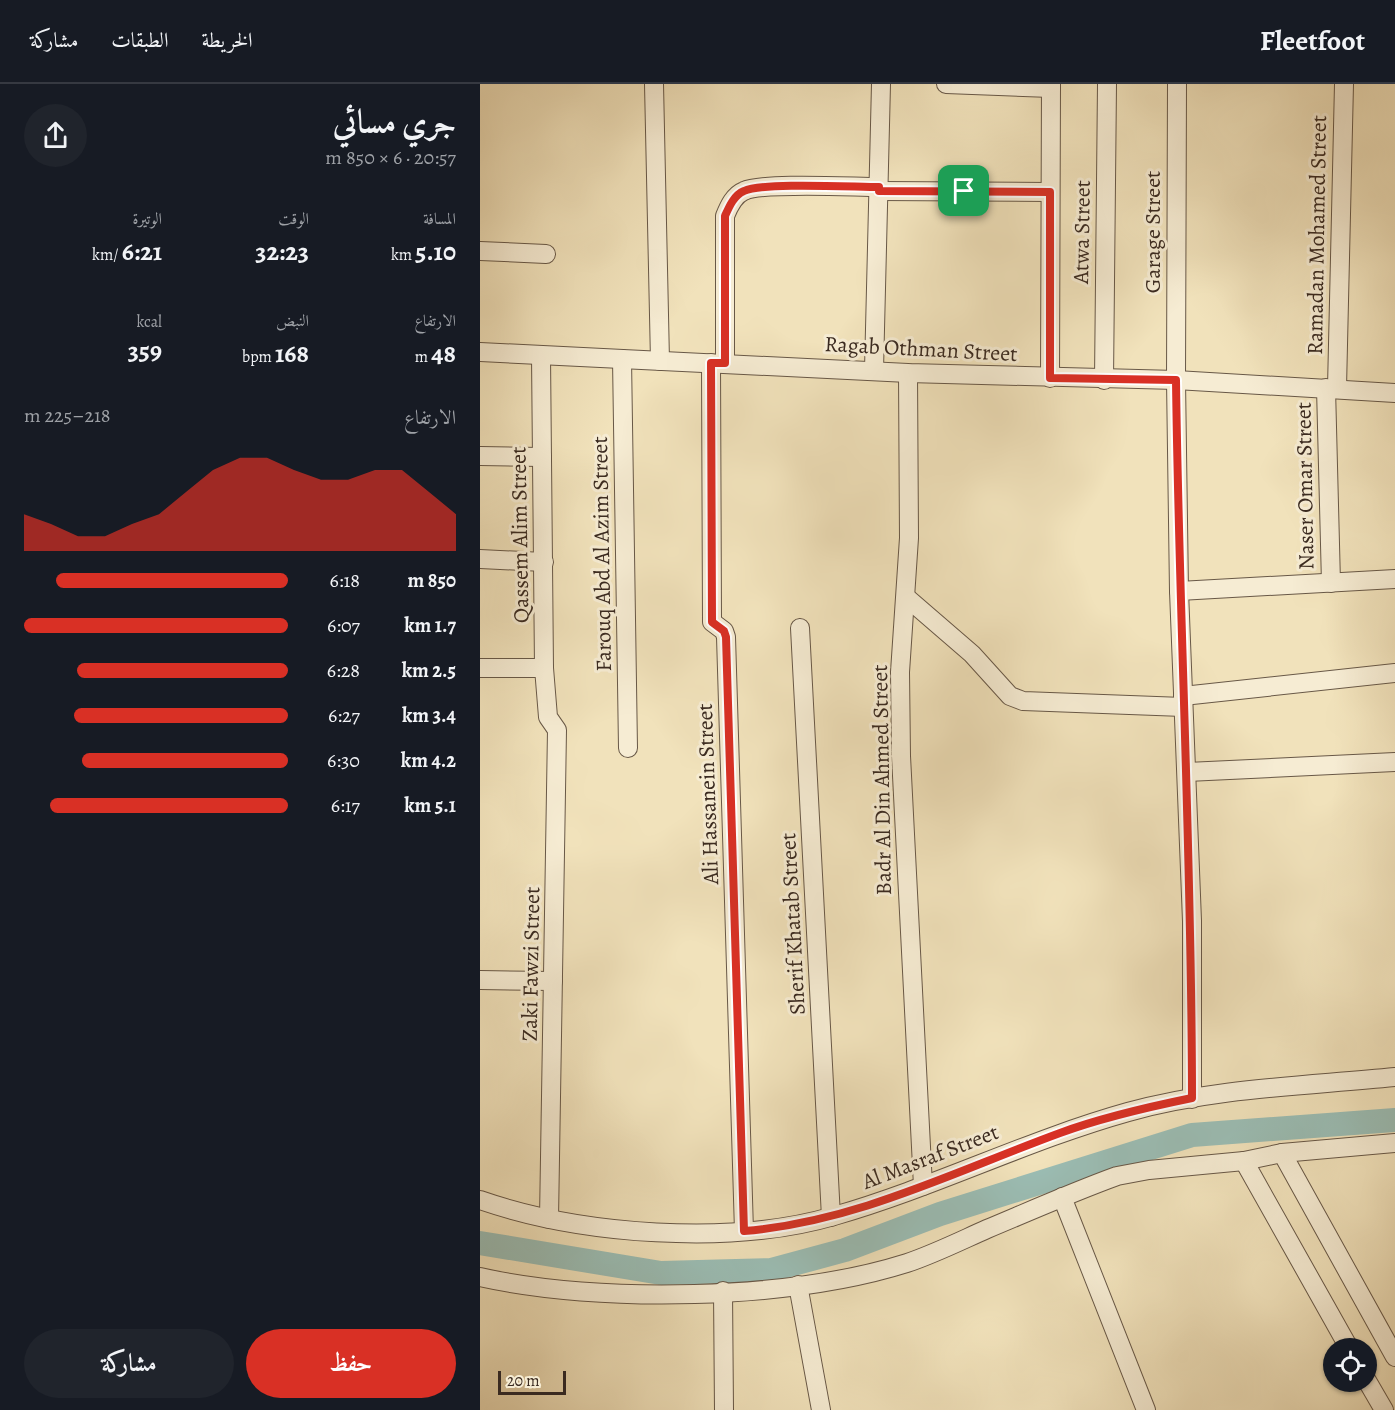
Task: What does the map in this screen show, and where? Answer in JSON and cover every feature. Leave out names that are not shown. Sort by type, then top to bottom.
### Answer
[{"type":"street","points":[[654,84],[660,361]]},
{"type":"street","points":[[874,370],[881,84]]},
{"type":"street","points":[[946,84],[1050,86],[1050,378]]},
{"type":"street","name":"Atwa Street","points":[[1104,380],[1107,84]]},
{"type":"street","name":"Garage Street","points":[[1177,84],[1176,380],[1179,591],[1192,921],[1192,1098]]},
{"type":"street","name":"Ramadan Mohamed Street","points":[[1331,388],[1344,84]]},
{"type":"street","name":"Ali Hassanein Street","points":[[744,1231],[726,637],[724,631],[712,622],[718,363],[725,216],[730,202],[743,191],[763,188],[1050,192]]},
{"type":"street","points":[[480,251],[546,254]]},
{"type":"street","name":"Ragab Othman Street","points":[[480,352],[908,373],[1104,380],[1176,380],[1395,393]]},
{"type":"street","name":"Qassem Alim Street","points":[[541,356],[544,668],[547,714]]},
{"type":"street","name":"Farouq Abd Al Azim Street","points":[[622,360],[628,748]]},
{"type":"street","name":"Badr Al Din Ahmed Street","points":[[908,373],[909,538],[900,672],[901,756],[923,1186]]},
{"type":"street","name":"Naser Omar Street","points":[[1330,583],[1331,388]]},
{"type":"street","points":[[480,456],[542,457]]},
{"type":"street","points":[[480,559],[544,562]]},
{"type":"street","points":[[1179,591],[1395,579]]},
{"type":"street","points":[[906,597],[972,654],[1010,696],[1023,701],[1183,701],[1395,673]]},
{"type":"street","name":"Sherif Khatab Street","points":[[801,628],[831,1217]]},
{"type":"street","points":[[480,668],[544,668]]},
{"type":"street","name":"Zaki Fawzi Street","points":[[547,714],[557,730],[549,1219]]},
{"type":"street","points":[[1187,772],[1395,762]]},
{"type":"street","points":[[480,980],[553,981]]},
{"type":"street","name":"Al Masraf Street","points":[[480,1200],[521,1214],[549,1219],[663,1232],[744,1231],[776,1228],[831,1217],[923,1186],[1071,1129],[1131,1111],[1192,1098],[1249,1090],[1395,1077]]},
{"type":"street","points":[[480,1277],[551,1288],[619,1293],[723,1291],[848,1279],[910,1262],[1117,1176],[1149,1170],[1244,1161],[1282,1153],[1395,1143]]},
{"type":"street","points":[[1282,1153],[1395,1358]]},
{"type":"street","points":[[1244,1161],[1343,1338]]},
{"type":"street","points":[[1062,1197],[1146,1410]]},
{"type":"street","points":[[798,1285],[821,1410]]},
{"type":"street","points":[[723,1291],[724,1410]]},
{"type":"street","points":[[1374,1392],[1384,1410]]},
{"type":"waterway","points":[[480,1243],[661,1273],[771,1270],[845,1250],[940,1214],[1192,1135],[1395,1120]]},
{"type":"route","points":[[879,187],[879,191],[964,191],[1050,192],[1050,378],[1176,380],[1179,591],[1192,921],[1192,1098],[1131,1111],[1062,1132],[941,1180],[856,1210],[776,1228],[744,1231],[726,637],[724,631],[712,622],[711,363],[725,363],[725,216],[730,202],[743,191],[763,188],[879,187]]}]
